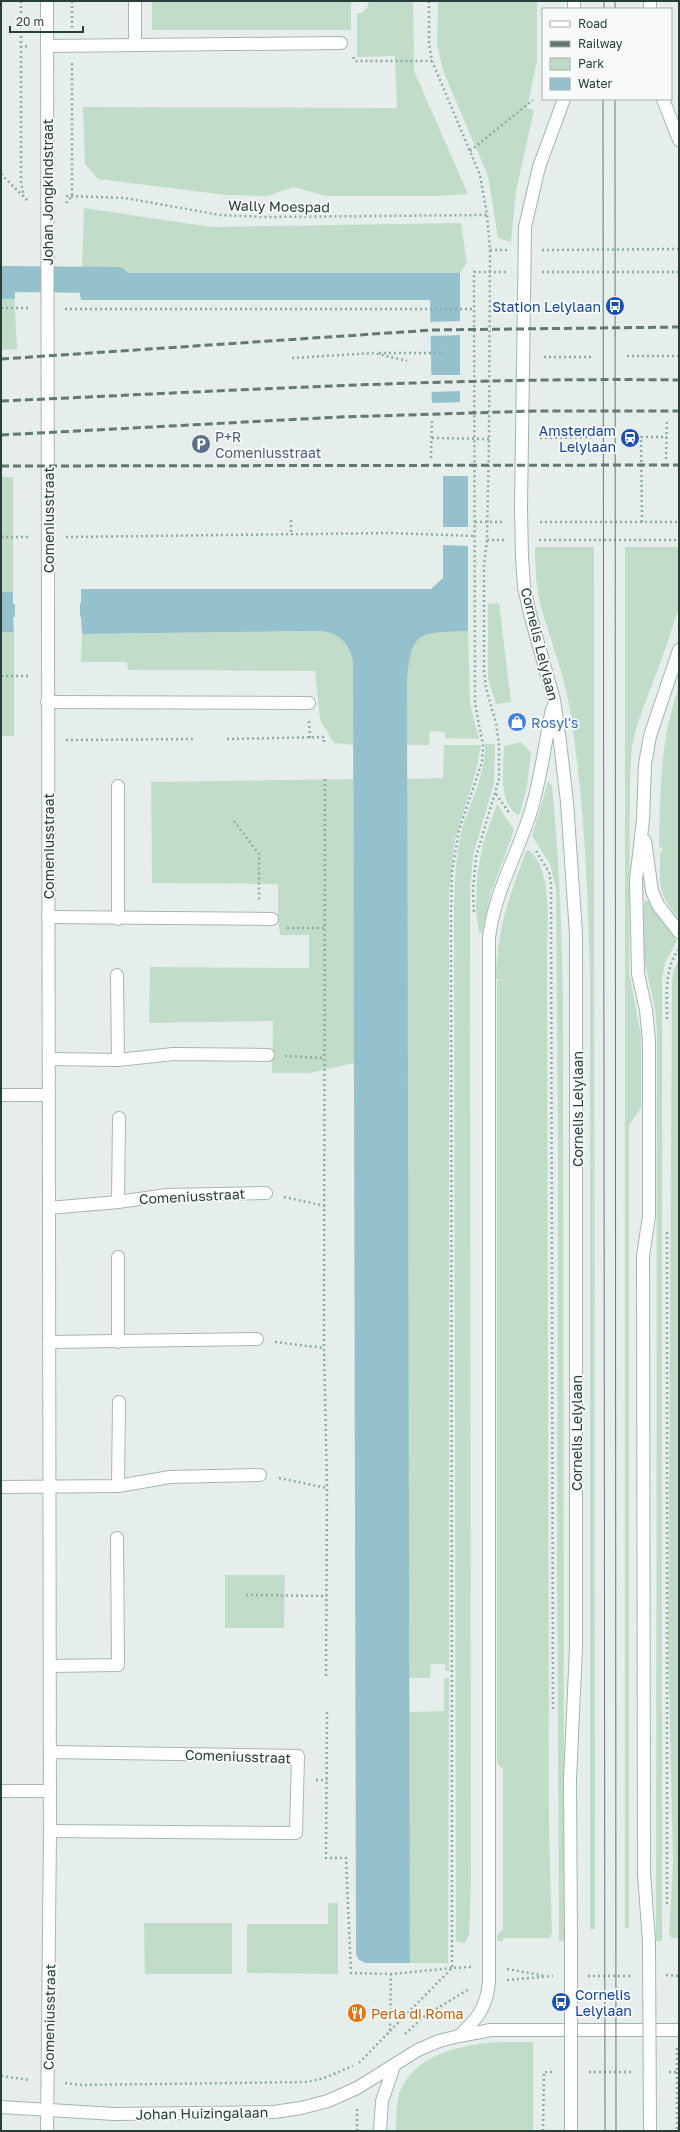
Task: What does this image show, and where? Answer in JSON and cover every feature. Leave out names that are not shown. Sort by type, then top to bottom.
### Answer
[{"type":"main road","name":"Johan Jongkindstraat","points":[[47,338],[48,1]]},
{"type":"main road","points":[[135,1],[135,45]]},
{"type":"main road","points":[[48,46],[341,43]]},
{"type":"main road","name":"Cornelis Lelylaan","points":[[564,100],[539,167],[525,227],[522,540],[524,586],[530,614],[554,700],[567,802],[576,934],[576,1632],[570,1779],[571,2131]]},
{"type":"main road","points":[[663,100],[679,140]]},
{"type":"main road","name":"Comeniusstraat","points":[[47,338],[50,1666],[47,2131]]},
{"type":"main road","points":[[650,2131],[649,1941],[644,1874],[643,1280],[643,1256],[649,1216],[649,1040],[646,1010],[638,974],[636,950],[636,880],[643,820],[643,785],[650,736],[679,650]]},
{"type":"main road","points":[[459,2036],[478,2018],[488,1994],[489,1983],[488,953],[490,925],[531,809],[554,700]]},
{"type":"main road","points":[[47,702],[309,703]]},
{"type":"main road","points":[[118,786],[118,919]]},
{"type":"main road","points":[[643,820],[652,890],[658,905],[679,932]]},
{"type":"main road","name":"Comeniusstraat","points":[[48,917],[118,919],[272,919]]},
{"type":"main road","points":[[117,975],[118,1060]]},
{"type":"main road","points":[[48,1059],[118,1060],[172,1054],[268,1055]]},
{"type":"main road","points":[[1,1095],[49,1095]]},
{"type":"main road","name":"Comeniusstraat","points":[[118,1202],[119,1118]]},
{"type":"main road","name":"Comeniusstraat","points":[[49,1208],[118,1202],[167,1195],[266,1193]]},
{"type":"main road","points":[[118,1257],[118,1342]]},
{"type":"main road","points":[[49,1342],[256,1339]]},
{"type":"main road","points":[[118,1486],[119,1402]]},
{"type":"main road","points":[[1,1486],[118,1486],[170,1476],[260,1475]]},
{"type":"main road","points":[[50,1666],[118,1665],[117,1538]]},
{"type":"main road","name":"Comeniusstraat","points":[[50,1752],[298,1756],[296,1833],[50,1831]]},
{"type":"main road","points":[[1,1791],[50,1791]]},
{"type":"main road","name":"Johan Huizingalaan","points":[[1,2108],[48,2109],[114,2114],[274,2112],[328,2101],[357,2088],[418,2050],[439,2041],[459,2036],[491,2030],[679,2030]]},
{"type":"main road","points":[[380,2131],[382,2101],[394,2066]]},
{"type":"path","points":[[1,174],[24,197],[21,183],[21,1]]},
{"type":"path","points":[[47,227],[72,196],[72,1]]},
{"type":"path","points":[[429,1],[429,44],[432,61],[480,175],[488,215],[490,250],[487,540],[679,540]]},
{"type":"path","points":[[341,43],[355,61],[432,61]]},
{"type":"path","points":[[470,151],[533,100]]},
{"type":"path","points":[[1,180],[7,180]]},
{"type":"path","name":"Wally Moespad","points":[[72,196],[125,198],[220,215],[488,215]]},
{"type":"path","points":[[490,250],[679,249]]},
{"type":"path","points":[[1,308],[47,305],[474,309]]},
{"type":"path","points":[[374,353],[407,361]]},
{"type":"path","points":[[292,358],[374,353],[445,353]]},
{"type":"path","points":[[627,356],[678,356]]},
{"type":"path","points":[[544,357],[594,357]]},
{"type":"path","points":[[431,458],[432,418]]},
{"type":"path","points":[[666,459],[667,419]]},
{"type":"path","points":[[537,438],[593,437]]},
{"type":"path","points":[[642,522],[641,437],[667,437]]},
{"type":"path","points":[[432,438],[489,439]]},
{"type":"path","points":[[291,520],[291,534]]},
{"type":"path","points":[[357,2065],[452,1968],[451,909],[455,850],[459,830],[482,762],[483,745],[475,704],[475,522],[679,522]]},
{"type":"path","points":[[1,537],[48,538],[390,533],[425,536],[475,536]]},
{"type":"path","points":[[1,676],[48,676]]},
{"type":"path","points":[[227,739],[324,737],[324,745]]},
{"type":"path","points":[[48,740],[195,739]]},
{"type":"path","points":[[325,779],[324,1348],[327,1488],[326,1678]]},
{"type":"path","name":"Cornelis Lelylaan","points":[[496,793],[544,863],[551,883],[553,1711]]},
{"type":"path","points":[[234,821],[259,854],[259,919]]},
{"type":"path","points":[[667,1024],[667,976],[669,966],[679,948]]},
{"type":"path","points":[[268,1055],[324,1058]]},
{"type":"path","points":[[266,1193],[325,1206]]},
{"type":"path","points":[[666,1910],[668,1864],[667,1222]]},
{"type":"path","points":[[256,1339],[324,1348]]},
{"type":"path","points":[[260,1475],[327,1488]]},
{"type":"path","points":[[246,1595],[327,1596]]},
{"type":"path","points":[[327,1712],[326,1858],[346,1858],[351,1973],[390,1974],[489,1965],[546,1976]]},
{"type":"path","points":[[390,1974],[390,2031]]},
{"type":"path","points":[[665,1975],[679,1976]]},
{"type":"path","points":[[400,2038],[426,2015],[471,1987],[521,1977],[554,1976]]},
{"type":"path","points":[[586,1976],[634,1976]]},
{"type":"path","points":[[677,2044],[677,2131]]},
{"type":"path","name":"Johan Huizingalaan","points":[[1,2076],[48,2082],[81,2084],[307,2082],[324,2078],[368,2059]]},
{"type":"path","points":[[544,2131],[544,2072],[559,2072]]},
{"type":"path","points":[[583,2072],[638,2072]]},
{"type":"path","points":[[661,2072],[677,2072]]},
{"type":"green space","points":[[152,1],[351,1],[351,30],[152,30]]},
{"type":"green space","points":[[369,1],[413,1],[414,71],[468,194],[438,196],[326,196],[293,187],[268,196],[226,195],[98,179],[85,164],[83,107],[397,108],[395,56],[357,57],[357,13],[361,13],[367,8]]},
{"type":"green space","points":[[438,1],[537,1],[537,61],[527,108],[534,110],[516,191],[511,242],[498,238],[488,176],[444,73],[437,45]]},
{"type":"green space","points":[[84,208],[211,227],[461,223],[467,263],[460,273],[82,273]]},
{"type":"green space","points":[[1,271],[13,271],[17,349],[1,350]]},
{"type":"green space","points":[[1,477],[13,477],[13,592],[1,592]]},
{"type":"green space","points":[[594,547],[595,1929],[590,1929],[590,978],[588,910],[582,807],[574,739],[569,705],[563,679],[540,603],[535,562],[535,548]]},
{"type":"green space","points":[[625,547],[679,547],[679,607],[637,725],[632,746],[630,775],[629,972],[641,1036],[641,1108],[629,1125],[629,1928],[625,1928]]},
{"type":"green space","points":[[499,603],[511,702],[496,704],[488,679],[488,604]]},
{"type":"green space","points":[[321,631],[334,634],[339,637],[347,645],[352,657],[353,745],[334,743],[320,720],[315,671],[128,670],[127,662],[81,662],[82,634]]},
{"type":"green space","points":[[468,631],[470,704],[479,739],[445,738],[445,732],[430,731],[429,745],[406,745],[406,680],[409,656],[412,647],[422,637],[433,632]]},
{"type":"green space","points":[[1,632],[14,632],[14,736],[1,736]]},
{"type":"green space","points":[[679,686],[679,920],[663,895],[661,888],[660,852],[663,848],[659,847],[662,766],[668,726]]},
{"type":"green space","points":[[521,742],[531,752],[527,787],[520,813],[518,815],[511,809],[504,793],[503,763],[504,746]]},
{"type":"green space","points":[[485,744],[495,744],[494,783],[473,856],[470,891],[471,1883],[469,1935],[465,1943],[458,1942],[456,1940],[454,910],[459,843],[464,822],[483,767]]},
{"type":"green space","points":[[444,745],[481,745],[476,771],[455,840],[449,894],[449,1671],[445,1671],[445,1664],[431,1664],[430,1678],[409,1678],[406,779],[443,778]]},
{"type":"green space","points":[[353,779],[354,1063],[309,1073],[272,1073],[273,1021],[149,1023],[150,967],[309,968],[309,935],[280,935],[278,919],[278,884],[152,883],[151,782]]},
{"type":"green space","points":[[548,782],[552,785],[557,839],[563,1002],[564,1941],[559,1941],[557,1565],[558,1152],[556,888],[550,864],[532,836]]},
{"type":"green space","points":[[497,804],[514,830],[491,893],[482,933],[479,934],[476,910],[477,876],[483,843]]},
{"type":"green space","points":[[528,850],[536,858],[542,870],[548,917],[549,1829],[552,1935],[550,1935],[550,1938],[503,1938],[503,1941],[497,1941],[497,1936],[503,1929],[503,1769],[497,1763],[497,981],[499,979],[496,979],[501,928],[514,884],[526,851]]},
{"type":"green space","points":[[646,900],[649,901],[677,941],[665,962],[662,979],[662,1941],[656,1941],[657,1030],[655,1009],[644,958],[644,903]]},
{"type":"green space","points":[[679,959],[679,1938],[671,1938],[671,1935],[669,1935],[673,1863],[668,1646],[672,982],[673,972]]},
{"type":"green space","points":[[225,1575],[285,1575],[284,1628],[225,1628]]},
{"type":"green space","points":[[444,1678],[449,1678],[448,1963],[410,1963],[409,1712],[444,1711]]},
{"type":"green space","points":[[328,1903],[338,1903],[338,1974],[247,1973],[247,1924],[328,1924]]},
{"type":"green space","points":[[144,1923],[232,1923],[232,1974],[145,1974]]},
{"type":"green space","points":[[500,2042],[533,2042],[533,2131],[396,2131],[399,2094],[406,2080],[415,2069],[427,2060],[455,2049],[471,2045]]},
{"type":"water","points":[[1,271],[13,271],[13,287],[81,287],[82,273],[460,273],[460,411],[468,477],[468,631],[439,632],[421,637],[416,643],[412,652],[407,681],[410,1963],[365,1963],[358,1959],[356,1954],[352,657],[347,645],[339,637],[328,632],[321,631],[82,634],[81,617],[13,617],[14,632],[1,632],[1,592],[13,592],[13,604],[81,603],[81,589],[431,589],[443,578],[443,476],[432,411],[430,300],[81,300],[81,297],[1,299]]},
{"type":"pier","points":[[15,285],[80,285],[80,301],[79,299],[15,300]]},
{"type":"pier","points":[[462,321],[462,335],[429,336],[428,322]]},
{"type":"pier","points":[[430,375],[462,375],[462,391],[430,392]]},
{"type":"pier","points":[[462,402],[470,476],[441,476],[430,403]]},
{"type":"pier","points":[[441,527],[469,527],[469,546],[441,545]]},
{"type":"pier","points":[[15,602],[80,602],[80,619],[15,619]]},
{"type":"waterway","points":[[1,279],[117,280]]},
{"type":"tram line","points":[[604,1],[604,8]]},
{"type":"tram line","points":[[615,1],[615,8]]},
{"type":"tram line","points":[[603,100],[605,2131]]},
{"type":"tram line","points":[[615,100],[616,2131]]},
{"type":"railway","points":[[1,359],[433,330],[679,327]]},
{"type":"railway","points":[[1,401],[255,389],[425,383],[679,380]]},
{"type":"railway","points":[[1,435],[340,417],[536,411],[679,411]]},
{"type":"railway","points":[[1,466],[679,465]]},
{"type":"place","name":"Station Lelylaan","points":[[615,306]]},
{"type":"place","name":"Amsterdam Lelylaan","points":[[630,438]]},
{"type":"place","name":"P+R Comeniusstraat","points":[[201,444]]},
{"type":"place","name":"Rosyl's","points":[[517,722]]},
{"type":"place","name":"Cornelis Lelylaan","points":[[561,2002]]},
{"type":"place","name":"Perla di Roma","points":[[357,2013]]}]
